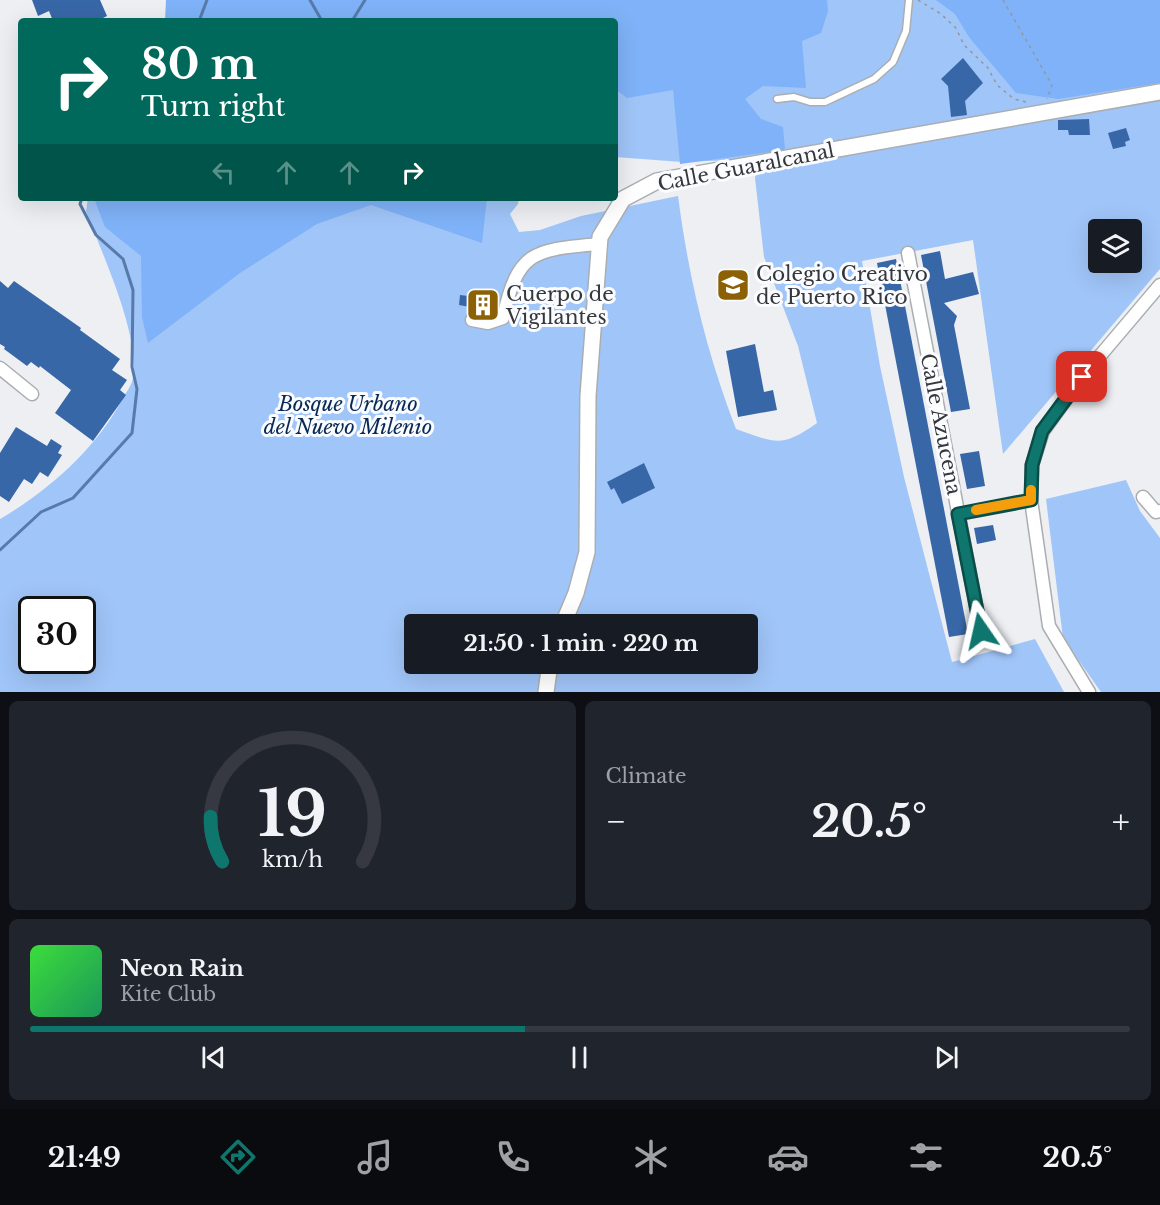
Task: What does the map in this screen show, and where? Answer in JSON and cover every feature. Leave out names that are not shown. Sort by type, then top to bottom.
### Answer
[{"type":"street","name":"Calle Guaralcanal","points":[[567,614],[576,593],[587,552],[588,396],[599,244],[600,237],[610,218],[623,199],[657,181],[1160,92]]},
{"type":"street","points":[[472,321],[488,323],[503,318],[509,289],[521,267],[532,257],[552,248],[599,244]]},
{"type":"street","name":"Calle Azucena","points":[[908,253],[958,514],[984,622]]},
{"type":"street","points":[[1089,692],[1048,626],[1031,500],[1032,465],[1042,431],[1082,377],[1160,285]]},
{"type":"street","points":[[0,368],[32,394]]},
{"type":"street","points":[[1143,497],[1156,512],[1160,511]]},
{"type":"street","points":[[546,692],[548,674]]},
{"type":"lane","points":[[777,99],[794,97],[810,102],[825,102],[874,79],[893,62],[906,31],[909,0]]},
{"type":"lane","points":[[958,514],[1031,500]]},
{"type":"path","points":[[918,0],[941,14],[956,28],[964,45],[988,68],[998,85],[1014,99],[1030,104]]},
{"type":"path","points":[[1003,0],[1052,85],[1046,100]]},
{"type":"green space","name":"Bosque Urbano del Nuevo Milenio","points":[[309,0],[1160,0],[1160,269],[1003,454],[973,240],[862,261],[880,366],[904,477],[952,662],[1035,639],[1064,692],[0,692],[0,519],[36,495],[70,467],[100,434],[133,378],[134,360],[131,339],[110,271],[86,211],[88,201],[518,201],[510,214],[519,232],[540,230],[581,216],[678,196],[687,256],[707,343],[736,429],[778,441],[795,436],[817,423],[798,346],[764,257],[755,178],[759,159],[682,162],[618,157],[618,18],[571,18]]},
{"type":"green space","points":[[1126,480],[1140,511],[1160,538],[1160,692],[1101,692],[1063,638],[1046,499]]},
{"type":"shaded area","points":[[166,0],[827,0],[828,11],[821,33],[802,41],[806,88],[763,86],[745,99],[761,119],[783,127],[785,150],[680,164],[673,90],[627,98],[618,91],[618,18],[165,18]]},
{"type":"shaded area","points":[[936,0],[1160,0],[1160,83],[1058,99],[1016,93],[969,37],[955,14]]},
{"type":"shaded area","points":[[95,201],[487,201],[482,243],[371,205],[317,224],[240,273],[148,343],[142,317],[141,256],[105,227]]},
{"type":"building","points":[[32,0],[100,0],[107,16],[103,18],[52,18],[49,11],[38,16]]},
{"type":"building","points":[[963,58],[983,83],[965,101],[967,115],[951,117],[948,86],[941,79]]},
{"type":"building","points":[[1089,119],[1090,135],[1069,135],[1068,130],[1058,130],[1058,120]]},
{"type":"building","points":[[1126,128],[1130,140],[1125,142],[1126,146],[1113,149],[1108,133]]},
{"type":"building","points":[[940,251],[945,279],[973,272],[979,294],[944,303],[957,316],[954,325],[970,409],[951,412],[921,255]]},
{"type":"building","points":[[896,259],[968,634],[949,637],[877,263]]},
{"type":"building","points":[[0,281],[8,288],[14,281],[81,328],[80,330],[120,359],[112,370],[127,380],[120,390],[126,395],[93,441],[55,413],[71,390],[40,366],[39,368],[31,362],[27,366],[0,344]]},
{"type":"building","name":"Cuerpo de Vigilantes","points":[[460,295],[493,299],[492,311],[459,305]]},
{"type":"building","points":[[755,344],[764,392],[773,390],[777,410],[738,417],[726,351]]},
{"type":"building","points":[[16,427],[47,446],[51,439],[62,446],[58,453],[62,455],[48,477],[40,472],[32,484],[24,479],[9,502],[0,496],[0,453]]},
{"type":"building","points":[[979,451],[985,486],[967,489],[960,454]]},
{"type":"building","points":[[644,463],[655,488],[622,504],[614,488],[611,490],[607,482]]},
{"type":"building","points":[[993,525],[996,540],[977,544],[974,528]]},
{"type":"waterway","points":[[200,18],[207,0]]},
{"type":"waterway","points":[[310,0],[320,18]]},
{"type":"waterway","points":[[354,18],[365,0]]},
{"type":"waterway","points":[[0,550],[41,512],[73,498],[132,433],[137,389],[132,367],[133,290],[123,259],[96,235],[80,204],[81,201]]},
{"type":"slow traffic","points":[[976,510],[1031,500],[1031,490]]},
{"type":"place","name":"Colegio Creativo de Puerto Rico","points":[[733,285]]},
{"type":"place","name":"Cuerpo de Vigilantes","points":[[483,305]]},
{"type":"route","points":[[981,631],[958,514],[1031,500],[1032,465],[1042,431],[1082,377]]}]
